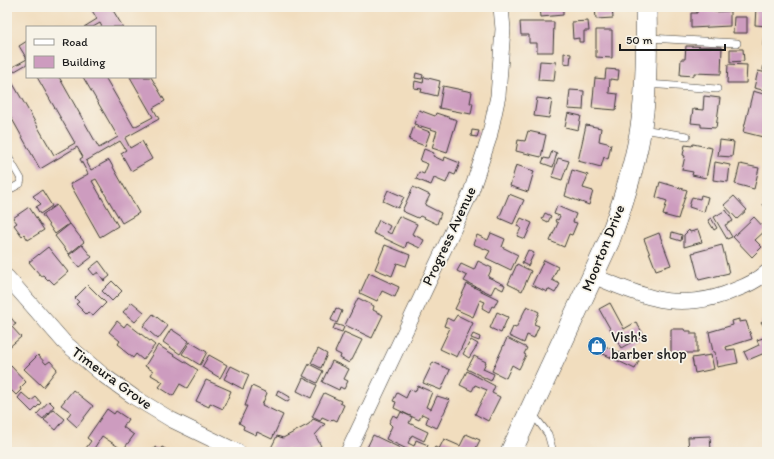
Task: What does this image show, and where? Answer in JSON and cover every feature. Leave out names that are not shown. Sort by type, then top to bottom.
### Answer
[{"type":"street","name":"Progress Avenue","points":[[348,452],[471,192],[489,138],[498,96],[503,29],[501,7]]},
{"type":"street","name":"Moorton Drive","points":[[511,452],[534,419],[593,276],[610,241],[616,222],[630,174],[640,128],[645,83],[647,38],[646,7]]},
{"type":"street","points":[[593,276],[654,298],[672,301],[693,301],[730,293],[747,285],[767,272]]},
{"type":"street","name":"Timeura Grove","points":[[7,277],[60,337],[74,351],[103,375],[134,397],[172,420],[238,452]]},
{"type":"lane","points":[[647,38],[737,43]]},
{"type":"lane","points":[[645,83],[717,89]]},
{"type":"lane","points":[[640,128],[687,136]]},
{"type":"lane","points":[[7,155],[21,179],[20,184],[7,192]]},
{"type":"lane","points":[[534,419],[548,434],[553,452]]},
{"type":"building","points":[[90,7],[111,7],[122,26],[102,26],[100,23],[95,26],[86,26],[97,19]]},
{"type":"building","points":[[540,7],[563,7],[563,15],[541,17]]},
{"type":"building","points":[[595,7],[612,7],[613,18],[596,19]]},
{"type":"building","points":[[697,7],[714,7],[714,12],[730,11],[730,26],[691,28],[691,13],[697,13]]},
{"type":"building","points":[[756,7],[767,8],[767,26],[755,25]]},
{"type":"building","points":[[734,17],[747,17],[747,33],[733,33]]},
{"type":"building","points":[[588,21],[589,31],[584,31],[584,42],[579,42],[579,38],[573,39],[572,22]]},
{"type":"building","points":[[520,22],[554,22],[553,52],[537,52],[537,43],[529,43],[529,35],[521,35]]},
{"type":"building","points":[[764,27],[767,28],[767,46],[763,46]]},
{"type":"building","points":[[596,30],[612,30],[612,58],[596,57]]},
{"type":"building","points":[[26,42],[26,57],[19,46]]},
{"type":"building","points":[[686,46],[722,47],[721,74],[694,73],[694,76],[680,75],[681,59],[685,59]]},
{"type":"building","points":[[730,49],[743,49],[744,61],[730,62]]},
{"type":"building","points":[[564,53],[571,54],[570,64],[564,63]]},
{"type":"building","points":[[765,55],[767,55],[767,71],[763,70]]},
{"type":"building","points":[[26,60],[26,65],[8,75],[54,155],[75,143],[38,78],[60,78],[99,148],[118,137],[84,78],[106,78],[134,127],[153,117],[131,78],[152,78],[165,101],[153,108],[159,119],[125,138],[130,148],[142,141],[152,159],[131,171],[121,153],[126,150],[120,141],[86,161],[91,170],[109,160],[139,213],[122,223],[96,179],[92,181],[118,226],[100,237],[70,184],[88,174],[80,159],[83,157],[77,147],[40,169],[7,110],[7,70]]},
{"type":"building","points":[[540,61],[556,62],[554,81],[538,80]]},
{"type":"building","points":[[728,64],[747,65],[746,83],[727,83]]},
{"type":"building","points":[[606,69],[619,70],[618,80],[610,79],[609,93],[618,94],[616,110],[592,108],[595,78],[605,79]]},
{"type":"building","points":[[758,71],[767,73],[767,91],[754,88]]},
{"type":"building","points":[[416,73],[423,75],[422,79],[415,78]]},
{"type":"building","points":[[424,77],[440,81],[437,96],[421,92],[422,89],[414,88],[415,81],[423,83]]},
{"type":"building","points":[[443,86],[472,92],[470,103],[473,103],[471,114],[439,108]]},
{"type":"building","points":[[570,90],[584,91],[583,110],[568,109]]},
{"type":"building","points":[[753,91],[767,95],[764,118],[767,119],[767,138],[743,132]]},
{"type":"building","points":[[704,96],[720,98],[716,128],[701,127],[701,124],[691,123],[693,109],[703,110]]},
{"type":"building","points":[[537,98],[552,100],[549,118],[534,116]]},
{"type":"building","points":[[419,110],[435,116],[436,113],[457,120],[447,153],[432,148],[437,131],[414,124]]},
{"type":"building","points":[[568,113],[581,116],[578,130],[565,127]]},
{"type":"building","points":[[586,125],[601,128],[599,141],[611,144],[608,159],[604,157],[601,167],[578,161]]},
{"type":"building","points":[[414,126],[430,132],[425,146],[409,140]]},
{"type":"building","points":[[472,130],[479,131],[477,137],[471,136]]},
{"type":"building","points":[[528,131],[546,135],[541,157],[516,151],[518,140],[525,141]]},
{"type":"building","points":[[720,140],[734,142],[732,157],[718,156]]},
{"type":"building","points":[[693,144],[712,148],[706,178],[692,175],[693,172],[682,170],[685,156],[683,155],[685,145],[692,146]]},
{"type":"building","points":[[424,149],[434,153],[433,156],[444,161],[445,157],[460,163],[455,175],[450,173],[446,183],[434,178],[431,185],[416,179],[419,172],[424,174],[428,164],[420,161]]},
{"type":"building","points":[[552,151],[557,153],[553,167],[542,163],[544,158],[549,159]]},
{"type":"building","points":[[558,158],[569,161],[562,180],[552,177]]},
{"type":"building","points":[[715,162],[730,165],[728,182],[713,180]]},
{"type":"building","points":[[740,164],[759,168],[754,189],[735,184]]},
{"type":"building","points":[[516,165],[534,171],[528,192],[510,186]]},
{"type":"building","points":[[572,170],[588,175],[583,188],[593,191],[589,205],[565,196]]},
{"type":"building","points":[[660,182],[687,190],[678,219],[663,215],[667,201],[656,197]]},
{"type":"building","points":[[413,187],[430,195],[425,205],[441,213],[437,224],[420,216],[418,218],[402,211]]},
{"type":"building","points":[[42,190],[52,206],[40,214],[36,207],[41,204],[33,196]]},
{"type":"building","points":[[388,190],[404,197],[398,208],[383,201]]},
{"type":"building","points":[[767,191],[767,206],[763,205]]},
{"type":"building","points":[[509,194],[524,200],[513,224],[499,218]]},
{"type":"building","points":[[701,195],[708,197],[704,212],[689,207],[692,197],[700,199]]},
{"type":"building","points":[[734,196],[747,210],[737,219],[724,205]]},
{"type":"building","points":[[56,205],[69,224],[55,234],[42,215]]},
{"type":"building","points":[[557,206],[576,214],[573,222],[577,223],[572,235],[569,234],[564,247],[550,241],[558,223],[555,221],[556,219],[558,220],[560,216],[554,214]]},
{"type":"building","points":[[29,207],[44,230],[28,240],[24,234],[22,236],[14,225],[17,223],[13,218]]},
{"type":"building","points":[[726,210],[733,221],[725,225],[732,237],[727,239],[714,217]]},
{"type":"building","points":[[545,213],[551,216],[548,222],[542,219]]},
{"type":"building","points":[[399,216],[417,224],[412,234],[424,240],[420,248],[407,242],[405,248],[373,233],[379,220],[390,226],[387,232],[391,234]]},
{"type":"building","points":[[754,217],[766,230],[755,240],[762,247],[752,257],[733,237]]},
{"type":"building","points":[[521,218],[532,223],[525,239],[517,236],[521,228],[517,226]]},
{"type":"building","points":[[711,218],[717,228],[714,230],[708,220]]},
{"type":"building","points":[[70,224],[84,242],[69,254],[55,236]]},
{"type":"building","points":[[689,230],[690,232],[698,230],[702,242],[684,247],[684,235]]},
{"type":"building","points":[[672,232],[682,235],[681,241],[671,238]]},
{"type":"building","points":[[491,233],[505,239],[502,247],[518,255],[511,270],[486,258],[490,251],[473,244],[477,235],[488,240]]},
{"type":"building","points":[[659,233],[671,265],[656,270],[644,239]]},
{"type":"building","points":[[82,245],[92,257],[79,267],[69,255]]},
{"type":"building","points":[[385,245],[410,255],[406,266],[397,263],[392,276],[375,269]]},
{"type":"building","points":[[722,245],[729,273],[699,280],[692,253]]},
{"type":"building","points":[[48,247],[68,272],[54,284],[43,275],[41,276],[29,262]]},
{"type":"building","points":[[528,250],[534,253],[528,266],[522,263]]},
{"type":"building","points":[[544,260],[558,267],[552,280],[560,284],[555,293],[548,289],[547,292],[532,285]]},
{"type":"building","points":[[99,261],[110,276],[104,281],[98,272],[94,275],[89,269]]},
{"type":"building","points":[[478,261],[492,268],[488,277],[505,285],[503,290],[495,286],[491,294],[464,281],[467,276],[457,271],[461,264],[474,270]]},
{"type":"building","points":[[517,264],[531,271],[522,291],[508,284]]},
{"type":"building","points":[[369,273],[399,287],[395,297],[382,291],[377,301],[360,293]]},
{"type":"building","points":[[112,281],[122,291],[112,301],[102,291]]},
{"type":"building","points":[[467,284],[498,299],[494,307],[492,306],[489,312],[482,308],[485,302],[480,300],[473,317],[455,309]]},
{"type":"building","points":[[88,285],[106,303],[93,316],[88,312],[86,314],[76,304],[79,302],[75,298]]},
{"type":"building","points":[[358,298],[374,306],[373,310],[383,315],[372,338],[345,325]]},
{"type":"building","points":[[132,302],[144,312],[135,322],[123,312]]},
{"type":"building","points":[[610,303],[624,329],[636,322],[644,335],[621,348],[599,309]]},
{"type":"building","points":[[527,306],[539,312],[534,324],[539,326],[534,338],[527,335],[524,343],[509,336],[513,327],[516,328]]},
{"type":"building","points":[[336,308],[342,311],[337,323],[331,320]]},
{"type":"building","points":[[497,312],[508,317],[501,333],[490,328]]},
{"type":"building","points":[[8,314],[16,324],[12,327],[21,337],[7,349]]},
{"type":"building","points":[[153,314],[168,326],[158,339],[143,326]]},
{"type":"building","points":[[457,315],[473,323],[457,357],[440,349],[450,328],[444,326],[447,318],[453,321]]},
{"type":"building","points":[[767,318],[767,331],[761,322]]},
{"type":"building","points":[[739,319],[739,322],[746,321],[752,339],[726,347],[727,350],[735,349],[738,363],[717,367],[715,352],[713,352],[709,332],[733,325],[732,321]]},
{"type":"building","points":[[117,321],[124,327],[127,323],[155,345],[143,360],[136,354],[133,358],[122,349],[123,348],[118,344],[120,341],[109,332]]},
{"type":"building","points":[[335,324],[344,327],[342,332],[333,329]]},
{"type":"building","points":[[171,329],[189,341],[180,354],[163,342]]},
{"type":"building","points":[[671,329],[684,329],[685,331],[691,331],[691,334],[697,334],[697,353],[671,353]]},
{"type":"building","points":[[344,332],[362,340],[349,363],[340,358],[341,355],[335,352]]},
{"type":"building","points":[[473,334],[480,337],[479,341],[471,338]]},
{"type":"building","points":[[507,338],[527,348],[524,354],[526,355],[519,369],[512,365],[506,378],[492,371]]},
{"type":"building","points":[[763,338],[767,346],[767,352],[748,360],[744,352],[759,345],[757,340]]},
{"type":"building","points":[[471,340],[478,344],[469,358],[463,354]]},
{"type":"building","points":[[190,342],[207,352],[200,365],[182,354]]},
{"type":"building","points":[[596,342],[639,361],[635,369],[593,349]]},
{"type":"building","points":[[158,345],[198,370],[187,388],[180,384],[173,396],[159,387],[163,382],[151,375],[153,371],[145,366]]},
{"type":"building","points":[[318,349],[327,354],[321,368],[311,363]]},
{"type":"building","points":[[38,355],[46,364],[50,361],[57,369],[43,387],[24,369]]},
{"type":"building","points":[[209,355],[227,365],[220,378],[202,367]]},
{"type":"building","points":[[711,355],[714,369],[695,373],[692,358]]},
{"type":"building","points":[[474,356],[486,362],[483,369],[494,374],[491,381],[467,369]]},
{"type":"building","points":[[332,361],[349,369],[344,379],[348,381],[344,389],[340,387],[339,390],[322,382]]},
{"type":"building","points":[[433,362],[450,370],[441,390],[423,383]]},
{"type":"building","points":[[309,364],[323,371],[317,383],[303,376]]},
{"type":"building","points":[[11,366],[26,382],[16,395],[7,386],[7,370]]},
{"type":"building","points":[[231,366],[249,375],[243,389],[224,379]]},
{"type":"building","points":[[467,371],[495,386],[492,393],[500,397],[488,421],[475,414],[487,390],[475,385],[472,391],[460,385]]},
{"type":"building","points":[[303,378],[317,385],[311,398],[297,391]]},
{"type":"building","points":[[206,380],[231,391],[223,409],[210,403],[209,407],[196,401]]},
{"type":"building","points":[[252,386],[267,393],[262,405],[283,415],[272,439],[257,432],[256,435],[243,429],[244,426],[239,423],[247,406],[245,406]]},
{"type":"building","points":[[418,386],[432,392],[426,407],[431,409],[437,396],[450,400],[437,428],[426,423],[428,417],[422,414],[419,420],[394,408],[396,402],[393,401],[397,393],[406,398],[410,389],[415,392]]},
{"type":"building","points":[[73,390],[93,406],[77,427],[67,418],[71,412],[61,405]]},
{"type":"building","points":[[278,390],[290,397],[288,402],[276,395]]},
{"type":"building","points":[[22,393],[31,401],[36,397],[41,403],[32,412],[18,398]]},
{"type":"building","points":[[324,393],[341,401],[340,403],[344,405],[337,421],[333,419],[331,421],[322,417],[320,421],[312,417]]},
{"type":"building","points":[[49,401],[54,406],[43,419],[37,414]]},
{"type":"building","points":[[53,409],[65,419],[56,430],[44,420]]},
{"type":"building","points":[[107,409],[114,414],[116,411],[128,419],[123,427],[134,435],[123,450],[102,436],[93,450],[97,452],[85,452],[84,451],[91,441],[87,438]]},
{"type":"building","points":[[401,412],[412,417],[409,423],[428,432],[424,441],[412,435],[408,443],[414,446],[416,440],[428,445],[425,452],[413,452],[386,439],[392,426],[389,423],[393,415],[398,418]]},
{"type":"building","points":[[313,419],[325,424],[315,435],[321,446],[309,452],[290,452],[288,448],[283,452],[275,452],[270,450],[277,436],[283,438],[309,424]]},
{"type":"building","points":[[466,434],[480,440],[474,452],[432,452],[435,447],[439,449],[444,439],[460,446]]},
{"type":"building","points":[[373,435],[400,448],[398,452],[385,452],[382,450],[381,452],[365,452]]},
{"type":"building","points":[[710,436],[711,450],[689,451],[688,437]]},
{"type":"building","points":[[155,447],[160,450],[162,447],[174,452],[152,452]]},
{"type":"place","name":"Vish's barber shop","points":[[597,346]]}]
